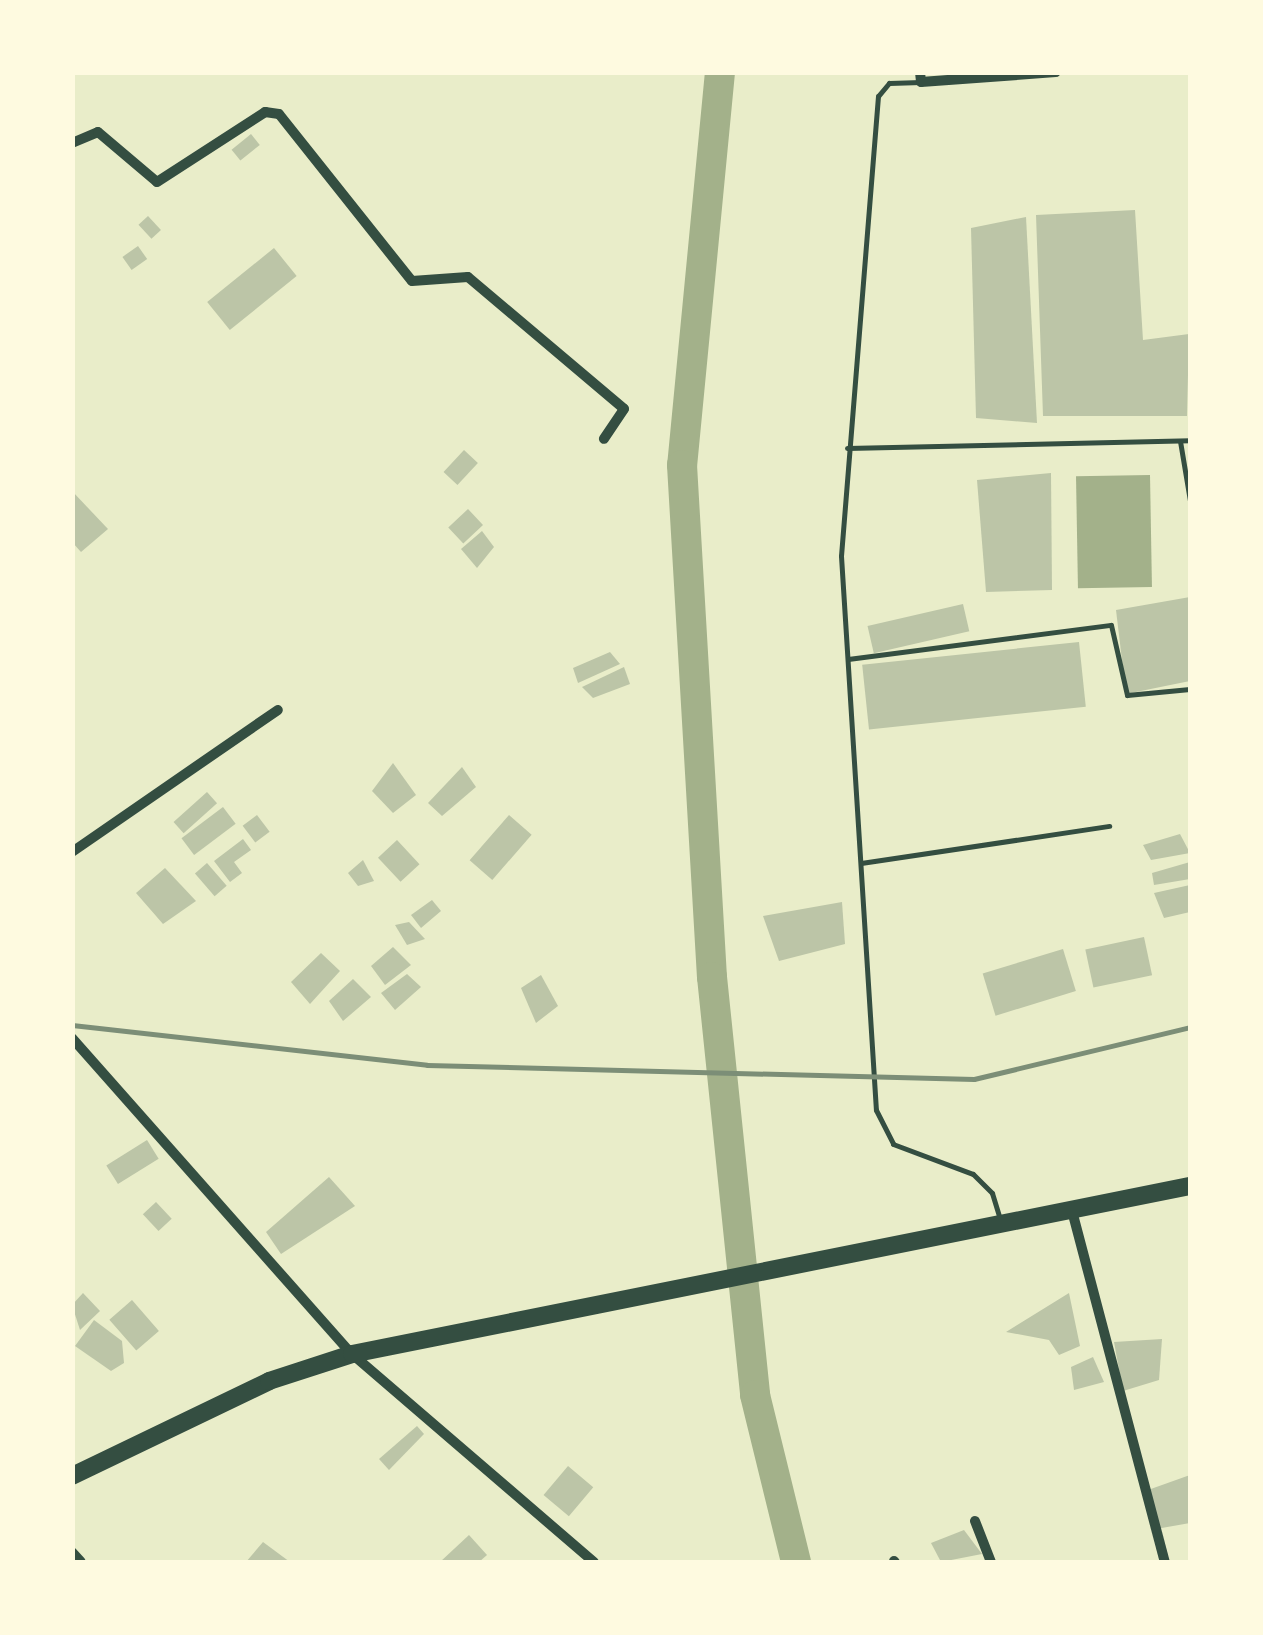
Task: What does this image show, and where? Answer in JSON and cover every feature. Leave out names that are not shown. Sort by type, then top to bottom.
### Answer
[{"type":"highway","points":[[72,1476],[269,1382],[352,1354],[1000,1220],[1190,1186]]},
{"type":"street","points":[[920,77],[1056,72]]},
{"type":"street","points":[[72,143],[98,132],[158,182],[266,112],[280,114],[412,281],[468,277],[624,409],[604,440]]},
{"type":"street","points":[[72,852],[278,710]]},
{"type":"street","points":[[72,1038],[352,1354],[594,1562]]},
{"type":"street","points":[[1071,1206],[1165,1562]]},
{"type":"street","points":[[974,1521],[991,1562]]},
{"type":"street","points":[[72,1552],[82,1562]]},
{"type":"lane","points":[[920,77],[889,84],[878,96],[847,448],[848,659],[861,864],[882,1133],[973,1174],[992,1193],[1000,1220]]},
{"type":"lane","points":[[1180,440],[1190,501]]},
{"type":"lane","points":[[847,448],[1190,440]]},
{"type":"lane","points":[[848,659],[1111,625],[1127,696],[1190,689]]},
{"type":"lane","points":[[861,864],[1109,826]]},
{"type":"shaded area","points":[[1150,475],[1152,587],[1078,588],[1076,476]]},
{"type":"building","points":[[251,134],[260,145],[240,161],[232,150]]},
{"type":"building","points":[[1135,210],[1143,340],[1189,334],[1187,416],[1043,416],[1036,215]]},
{"type":"building","points":[[148,216],[161,230],[151,239],[138,225]]},
{"type":"building","points":[[1026,217],[1037,423],[976,418],[971,228]]},
{"type":"building","points":[[138,246],[147,259],[132,270],[122,257]]},
{"type":"building","points":[[274,248],[297,276],[230,330],[207,302]]},
{"type":"building","points":[[464,450],[478,463],[457,485],[444,472]]},
{"type":"building","points":[[1051,473],[1052,590],[986,592],[977,480]]},
{"type":"building","points":[[72,491],[108,529],[81,552],[72,542]]},
{"type":"building","points":[[468,509],[483,525],[463,544],[448,527]]},
{"type":"building","points":[[482,531],[494,547],[477,568],[461,549]]},
{"type":"building","points":[[1190,597],[1190,681],[1126,694],[1116,610]]},
{"type":"building","points":[[963,604],[969,631],[874,653],[868,626]]},
{"type":"building","points":[[1079,642],[1086,707],[869,729],[862,665]]},
{"type":"building","points":[[610,652],[620,664],[578,683],[573,668]]},
{"type":"building","points":[[624,667],[630,684],[593,698],[582,687]]},
{"type":"building","points":[[393,763],[416,795],[393,813],[372,791]]},
{"type":"building","points":[[462,767],[476,787],[442,816],[428,803]]},
{"type":"building","points":[[207,792],[217,803],[184,833],[174,822]]},
{"type":"building","points":[[223,807],[236,824],[194,855],[181,838]]},
{"type":"building","points":[[257,815],[270,832],[255,843],[243,826]]},
{"type":"building","points":[[509,815],[532,835],[492,880],[470,860]]},
{"type":"building","points":[[1180,834],[1190,853],[1151,860],[1143,845]]},
{"type":"building","points":[[243,839],[251,850],[234,862],[242,873],[230,882],[214,861]]},
{"type":"building","points":[[397,840],[420,864],[400,882],[378,858]]},
{"type":"building","points":[[363,860],[374,881],[358,886],[348,873]]},
{"type":"building","points":[[1190,862],[1190,879],[1154,885],[1152,873]]},
{"type":"building","points":[[207,863],[227,886],[215,896],[195,873]]},
{"type":"building","points":[[165,868],[196,901],[163,924],[136,893]]},
{"type":"building","points":[[1190,885],[1190,912],[1164,918],[1154,893]]},
{"type":"building","points":[[432,900],[441,911],[421,928],[411,915]]},
{"type":"building","points":[[842,902],[845,944],[779,961],[763,916]]},
{"type":"building","points":[[409,922],[425,939],[407,945],[395,925]]},
{"type":"building","points":[[1144,937],[1152,975],[1093,988],[1085,949]]},
{"type":"building","points":[[393,947],[411,965],[385,985],[371,966]]},
{"type":"building","points":[[1063,949],[1076,991],[996,1016],[983,974]]},
{"type":"building","points":[[321,953],[340,971],[310,1004],[291,982]]},
{"type":"building","points":[[407,974],[421,987],[395,1010],[381,993]]},
{"type":"building","points":[[541,975],[558,1006],[536,1023],[521,988]]},
{"type":"building","points":[[353,979],[371,997],[343,1021],[329,1001]]},
{"type":"building","points":[[147,1140],[159,1159],[118,1184],[106,1165]]},
{"type":"building","points":[[329,1177],[355,1206],[281,1254],[266,1232]]},
{"type":"building","points":[[156,1202],[172,1219],[159,1231],[143,1214]]},
{"type":"building","points":[[83,1293],[100,1311],[80,1330],[72,1305]]},
{"type":"building","points":[[1069,1293],[1080,1346],[1059,1355],[1049,1340],[1006,1332]]},
{"type":"building","points":[[132,1300],[159,1331],[136,1351],[109,1320]]},
{"type":"building","points":[[94,1320],[122,1341],[124,1363],[111,1371],[75,1346]]},
{"type":"building","points":[[1162,1339],[1159,1380],[1123,1391],[1114,1342]]},
{"type":"building","points":[[1093,1357],[1104,1382],[1074,1390],[1071,1367]]},
{"type":"building","points":[[417,1426],[424,1434],[389,1470],[379,1459]]},
{"type":"building","points":[[568,1466],[593,1487],[569,1516],[544,1495]]},
{"type":"building","points":[[1190,1475],[1190,1523],[1156,1529],[1148,1490]]},
{"type":"building","points":[[964,1530],[982,1554],[941,1562],[931,1543]]},
{"type":"building","points":[[469,1535],[487,1555],[479,1562],[440,1562]]},
{"type":"building","points":[[263,1542],[290,1562],[246,1562]]},
{"type":"waterway","points":[[720,72],[682,465],[712,977],[755,1395],[796,1562]]},
{"type":"railway","points":[[72,1025],[427,1065],[974,1079],[1190,1027]]}]
